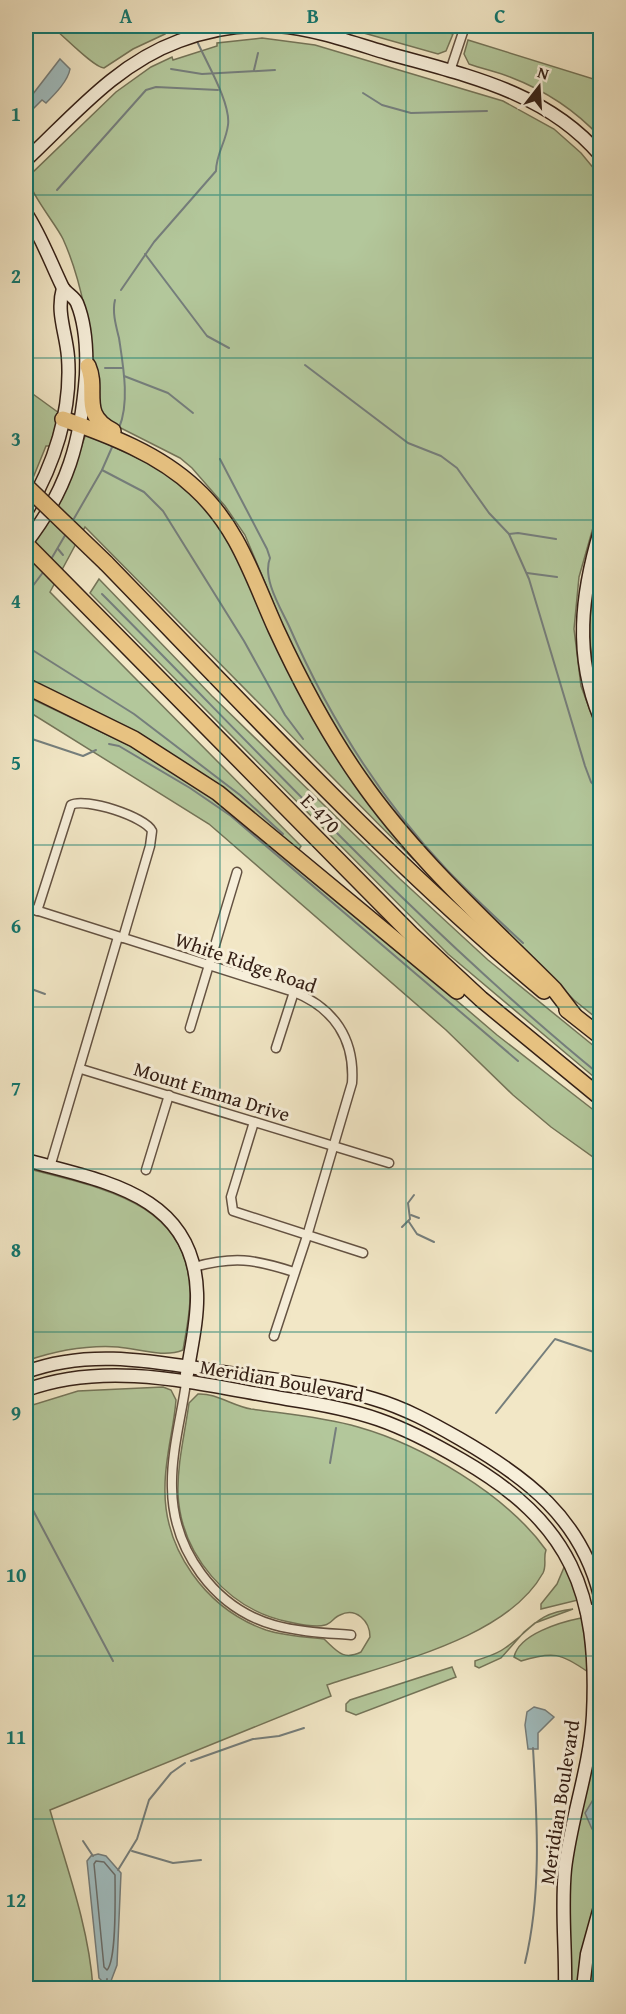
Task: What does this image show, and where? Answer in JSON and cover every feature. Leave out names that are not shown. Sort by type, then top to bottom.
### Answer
[{"type":"highway","points":[[88,366],[92,408],[100,428]]},
{"type":"highway","points":[[63,419],[100,428],[141,448],[194,486],[216,509],[235,536],[308,694],[361,780],[416,849],[554,989],[574,1015]]},
{"type":"highway","name":"E-470","points":[[26,486],[106,563],[410,871],[501,955],[600,1036]]},
{"type":"highway","name":"E-470","points":[[26,544],[33,558],[84,604],[411,934],[481,999],[600,1097]]},
{"type":"highway","points":[[26,686],[128,736],[218,793],[549,1068],[572,1075]]},
{"type":"main road","points":[[26,160],[110,81],[138,60],[168,45],[213,31],[258,26],[301,29],[502,87],[534,101],[569,125],[600,156]]},
{"type":"main road","points":[[26,213],[51,257],[63,288],[76,300],[88,366],[81,425],[72,458],[59,490],[26,544]]},
{"type":"main road","points":[[26,512],[49,466],[63,419],[68,363],[58,305],[63,288]]},
{"type":"main road","points":[[600,531],[586,586],[582,627],[586,672],[600,718]]},
{"type":"main road","points":[[26,1160],[117,1185],[141,1196],[174,1227],[187,1248],[194,1267],[197,1302],[186,1383]]},
{"type":"main road","name":"Meridian Boulevard","points":[[26,1372],[60,1362],[103,1357],[188,1367],[351,1393],[414,1414],[523,1478],[563,1519],[587,1561],[600,1596]]},
{"type":"main road","name":"Meridian Boulevard","points":[[26,1390],[63,1379],[98,1374],[130,1375],[351,1409],[423,1436],[501,1483],[536,1513],[571,1565],[586,1607],[593,1654],[593,1718],[586,1770],[565,1868],[563,1906],[565,1989]]},
{"type":"main road","points":[[587,1561],[600,1570]]},
{"type":"main road","points":[[586,1607],[600,1601]]},
{"type":"main road","points":[[586,1607],[600,1609]]},
{"type":"main road","points":[[583,1989],[590,1945],[600,1907]]},
{"type":"street","points":[[450,71],[465,26]]},
{"type":"street","points":[[37,911],[71,805],[77,801],[85,802],[143,820],[152,831],[150,846],[50,1167]]},
{"type":"street","points":[[190,1028],[237,872]]},
{"type":"street","name":"White Ridge Road","points":[[26,908],[294,992],[316,1001],[341,1028],[353,1071],[352,1083],[308,1236],[274,1336]]},
{"type":"street","points":[[276,1048],[294,992]]},
{"type":"street","name":"Mount Emma Drive","points":[[81,1069],[389,1163]]},
{"type":"street","points":[[146,1170],[169,1095]]},
{"type":"street","points":[[254,1122],[231,1197],[231,1208],[238,1214],[363,1253]]},
{"type":"street","points":[[194,1267],[220,1260],[243,1259],[294,1272]]},
{"type":"street","points":[[186,1383],[173,1471],[172,1498],[180,1536],[197,1569],[224,1599],[261,1620],[291,1629],[351,1635]]},
{"type":"green space","points":[[51,26],[183,26],[164,31],[165,34],[133,49],[104,68],[86,57]]},
{"type":"green space","points":[[339,26],[424,26],[453,34],[446,51],[438,54]]},
{"type":"green space","points":[[262,38],[315,45],[503,101],[554,129],[581,153],[600,176],[600,503],[579,577],[574,629],[581,686],[600,737],[600,1021],[574,1000],[411,837],[351,757],[296,657],[245,535],[225,506],[192,468],[180,458],[101,418],[88,327],[78,282],[63,239],[32,189],[29,176],[116,92],[151,67],[172,57],[173,60],[217,46],[217,43]]},
{"type":"green space","points":[[468,40],[600,81],[600,137],[581,118],[547,95],[523,82],[469,64],[464,54]]},
{"type":"green space","points":[[26,389],[59,413],[50,446],[46,446],[33,478],[26,471]]},
{"type":"green space","points":[[86,434],[172,477],[192,493],[229,538],[265,619],[418,859],[414,860],[85,527],[50,592],[301,846],[298,851],[26,679],[26,553],[61,500]]},
{"type":"green space","points":[[600,558],[600,696],[592,662],[590,627],[593,593]]},
{"type":"green space","points":[[99,579],[212,696],[400,879],[488,960],[600,1051],[600,1082],[448,954],[90,593]]},
{"type":"green space","points":[[26,696],[139,750],[184,776],[251,825],[497,1035],[600,1115],[600,1162],[551,1127],[513,1095],[446,1030],[209,824],[26,710]]},
{"type":"green space","points":[[26,1168],[80,1182],[133,1202],[155,1217],[173,1236],[185,1260],[190,1291],[183,1350],[160,1353],[118,1347],[95,1347],[48,1354],[26,1361]]},
{"type":"green space","points":[[163,1387],[171,1390],[176,1400],[165,1486],[166,1509],[172,1532],[180,1554],[192,1574],[225,1608],[244,1620],[273,1632],[324,1639],[345,1655],[355,1655],[361,1652],[370,1637],[368,1626],[357,1614],[346,1613],[327,1624],[317,1626],[267,1616],[246,1606],[228,1592],[198,1558],[181,1517],[178,1483],[189,1403],[198,1394],[205,1394],[251,1409],[318,1418],[358,1427],[383,1435],[435,1459],[486,1492],[529,1530],[546,1550],[544,1570],[526,1596],[503,1615],[477,1631],[415,1657],[327,1685],[331,1696],[50,1810],[82,1921],[93,1988],[26,1988],[26,1407],[78,1391]]},
{"type":"green space","points":[[565,1565],[578,1600],[541,1609],[541,1604],[557,1584]]},
{"type":"green space","points":[[573,1609],[535,1623],[550,1614]]},
{"type":"green space","points":[[583,1619],[588,1672],[571,1661],[556,1656],[541,1656],[521,1661],[514,1657],[517,1649],[524,1642],[542,1630]]},
{"type":"green space","points":[[521,1636],[501,1658],[479,1668],[475,1666],[475,1661],[498,1652]]},
{"type":"green space","points":[[452,1667],[456,1677],[356,1715],[346,1711],[346,1704],[350,1700]]},
{"type":"green space","points":[[598,1697],[600,1697],[600,1890],[587,1932],[578,1988],[570,1988],[569,1878]]},
{"type":"green space","points":[[600,1923],[600,1988],[587,1988]]},
{"type":"water","points":[[60,59],[70,69],[67,78],[46,103],[42,100],[33,109],[26,103]]},
{"type":"water","points":[[534,1707],[545,1710],[554,1717],[538,1733],[538,1749],[528,1749],[525,1725],[527,1712]]},
{"type":"water","points":[[600,1795],[600,1833],[592,1829],[585,1813],[594,1798]]},
{"type":"water","points":[[98,1854],[106,1856],[121,1873],[117,1965],[111,1981],[104,1983],[99,1978],[87,1861],[91,1856]]},
{"type":"waterway","points":[[190,26],[193,33]]},
{"type":"waterway","points":[[121,290],[154,242],[216,171],[227,131],[228,116],[222,94],[197,41]]},
{"type":"waterway","points":[[254,70],[258,53]]},
{"type":"waterway","points":[[171,69],[202,74],[275,70]]},
{"type":"waterway","points":[[57,190],[146,90],[156,87],[218,90]]},
{"type":"waterway","points":[[363,93],[382,105],[411,113],[487,111]]},
{"type":"waterway","points":[[145,254],[207,336],[229,348]]},
{"type":"waterway","points":[[115,300],[114,314],[125,383],[124,407],[119,428]]},
{"type":"waterway","points":[[305,365],[408,443],[441,456],[457,468],[489,513],[509,534],[529,579],[585,766],[591,782],[600,791]]},
{"type":"waterway","points":[[105,368],[123,368]]},
{"type":"waterway","points":[[124,376],[168,393],[193,413]]},
{"type":"waterway","points":[[72,522],[102,470],[113,445]]},
{"type":"waterway","points":[[220,459],[267,549],[270,558],[268,574],[277,601],[338,724],[378,785],[423,843],[465,889],[523,943]]},
{"type":"waterway","points":[[102,470],[144,492],[163,511],[244,641],[285,715],[303,739]]},
{"type":"waterway","points":[[50,561],[67,532]]},
{"type":"waterway","points":[[509,534],[518,533],[556,539]]},
{"type":"waterway","points":[[58,549],[63,555]]},
{"type":"waterway","points":[[26,595],[44,571]]},
{"type":"waterway","points":[[527,573],[557,577]]},
{"type":"waterway","points":[[102,594],[407,902],[534,1019],[600,1075]]},
{"type":"waterway","points":[[600,628],[600,653]]},
{"type":"waterway","points":[[26,646],[134,714],[240,795],[283,834]]},
{"type":"waterway","points":[[26,737],[83,756],[96,750]]},
{"type":"waterway","points":[[109,744],[119,746],[190,788],[231,816],[518,1061]]},
{"type":"waterway","points":[[26,987],[45,994]]},
{"type":"waterway","points":[[402,1227],[410,1219],[408,1203],[414,1195]]},
{"type":"waterway","points":[[411,1215],[419,1218]]},
{"type":"waterway","points":[[409,1222],[417,1234],[434,1242]]},
{"type":"waterway","points":[[496,1413],[555,1339],[600,1354]]},
{"type":"waterway","points":[[330,1463],[336,1428]]},
{"type":"waterway","points":[[26,1497],[113,1661]]},
{"type":"waterway","points":[[191,1761],[253,1739],[279,1736],[304,1728]]},
{"type":"waterway","points":[[525,1963],[536,1883],[537,1829],[533,1748]]},
{"type":"waterway","points":[[118,1870],[137,1839],[149,1800],[171,1773],[185,1763]]},
{"type":"waterway","points":[[83,1841],[93,1856]]},
{"type":"waterway","points":[[132,1851],[173,1863],[201,1860]]},
{"type":"waterway","points":[[106,1988],[107,1979]]}]
